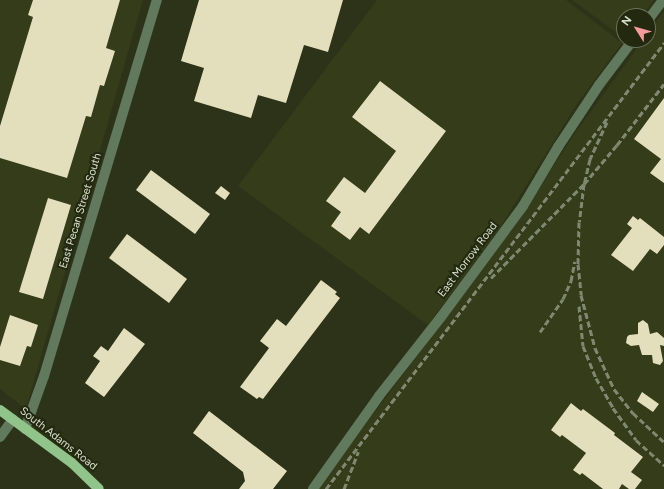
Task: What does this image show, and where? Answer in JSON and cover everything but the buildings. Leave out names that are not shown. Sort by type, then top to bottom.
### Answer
[{"type":"main road","name":"South Adams Road","points":[[0,410],[72,463],[100,489]]},
{"type":"street","name":"East Pecan Street South","points":[[26,429],[44,376],[157,0]]},
{"type":"street","points":[[656,9],[663,0]]},
{"type":"street","name":"East Morrow Road","points":[[313,489],[379,396],[441,317],[523,206],[558,147],[599,85],[627,48]]},
{"type":"street","points":[[0,437],[13,420]]},
{"type":"shaded area","points":[[0,0],[143,0],[26,409],[0,389]]},
{"type":"shaded area","points":[[377,0],[566,0],[616,38],[616,48],[618,48],[577,104],[501,226],[428,325],[238,186]]},
{"type":"shaded area","points":[[572,0],[654,0],[648,8],[616,8],[616,32]]},
{"type":"shaded area","points":[[664,11],[664,489],[317,489],[520,219],[570,140],[637,48],[656,48],[656,22]]},
{"type":"railway","points":[[326,489],[664,43]]},
{"type":"railway","points":[[491,278],[584,184],[617,145],[664,84]]},
{"type":"railway","points":[[607,122],[590,159],[584,184],[579,222],[578,264],[581,295],[595,348],[614,389],[633,413],[664,442]]},
{"type":"railway","points":[[540,332],[563,299],[571,281],[575,261]]},
{"type":"railway","points":[[579,306],[583,346],[596,378],[613,408],[636,440],[664,465]]},
{"type":"railway","points":[[344,489],[358,452]]}]
